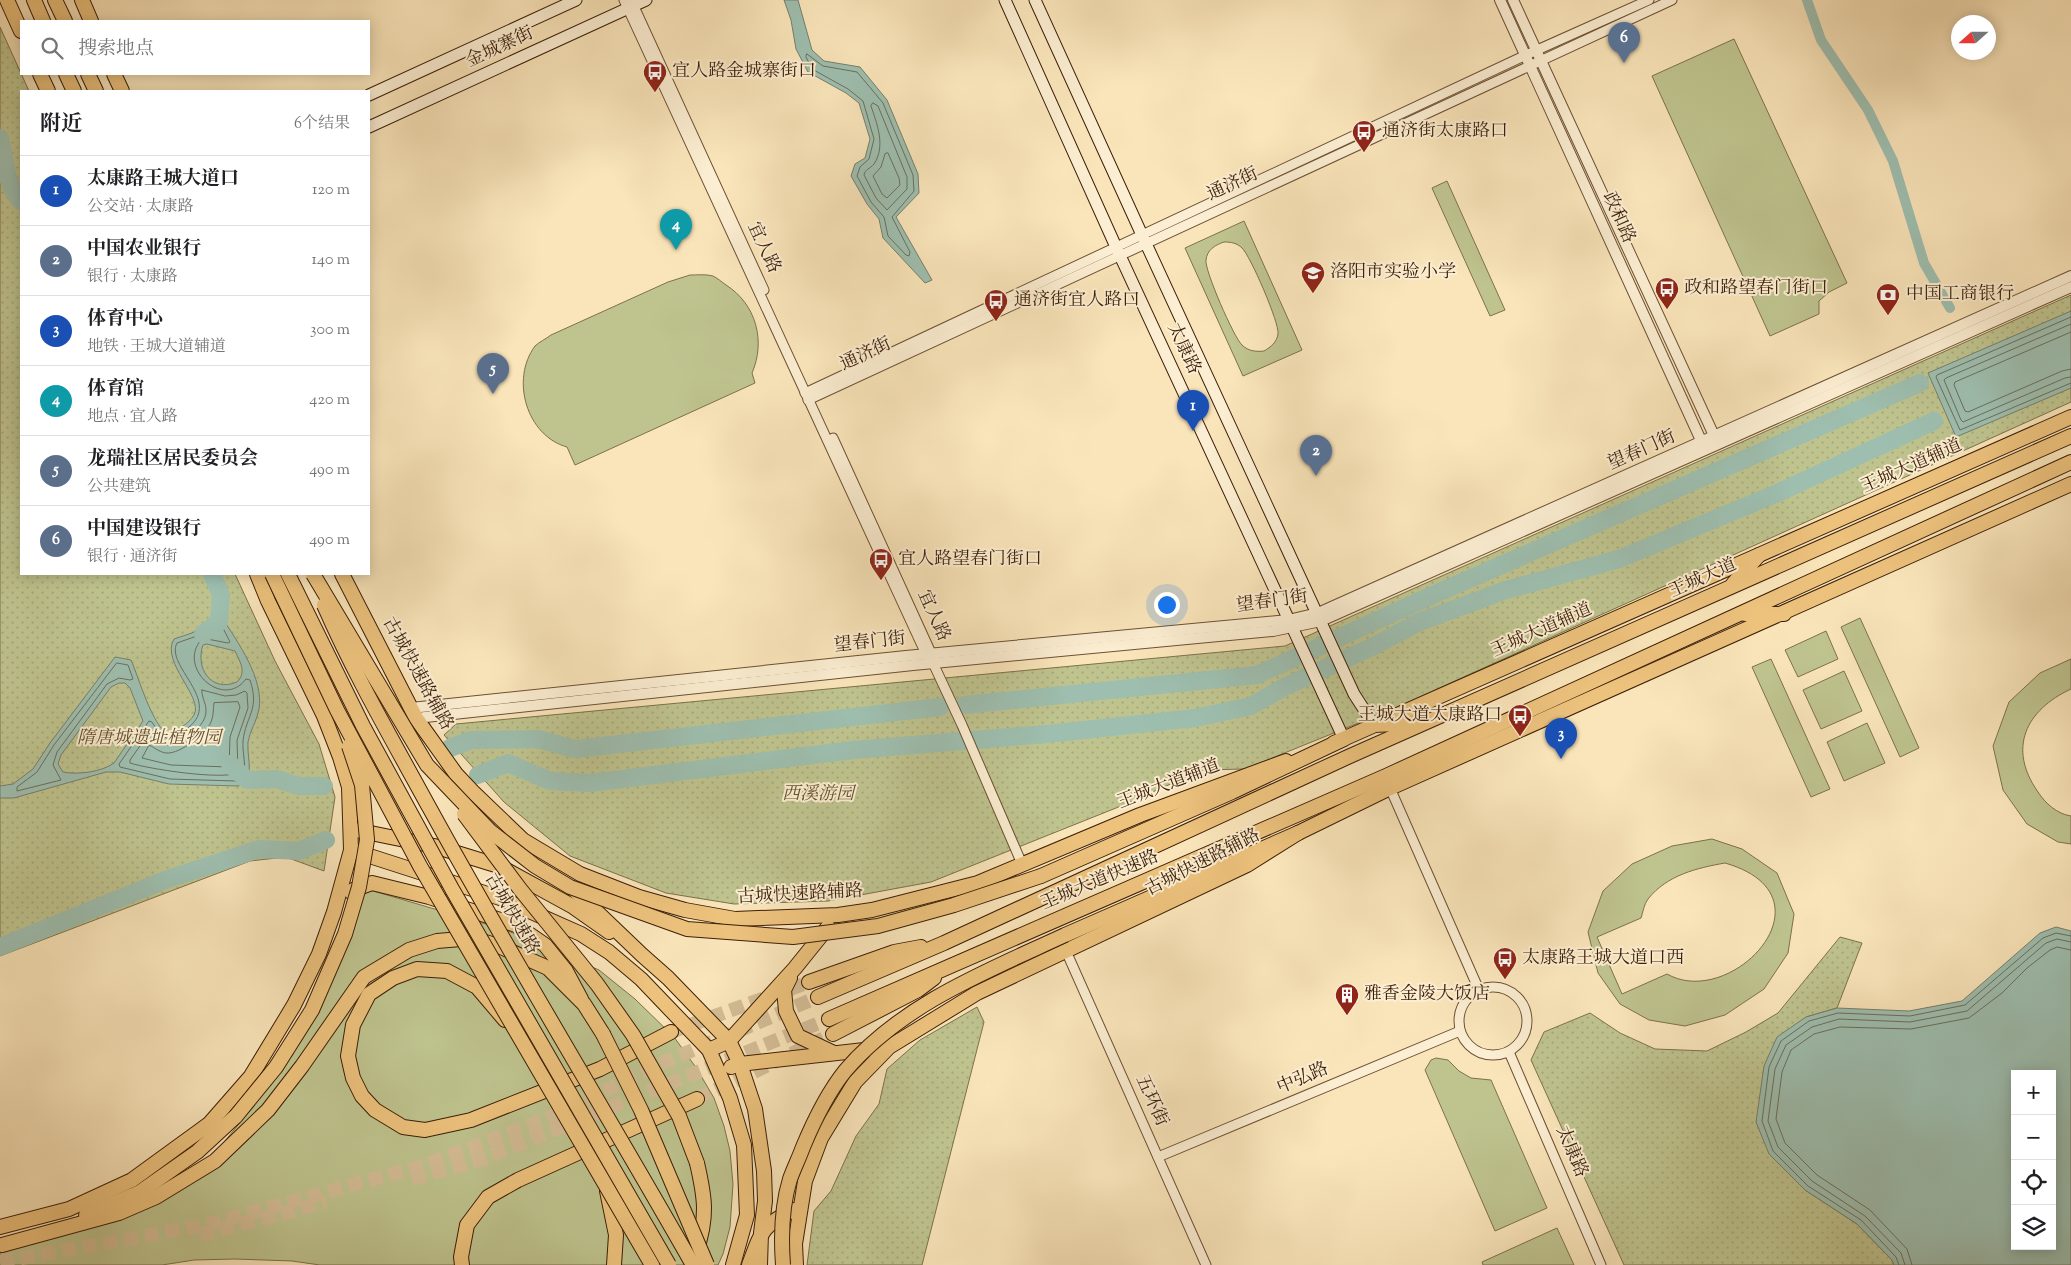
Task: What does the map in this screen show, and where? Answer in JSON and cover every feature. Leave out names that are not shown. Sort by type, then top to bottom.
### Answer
[{"type":"main road","points":[[7,0],[20,30]]},
{"type":"main road","points":[[34,0],[43,20]]},
{"type":"main road","points":[[55,0],[65,20]]},
{"type":"main road","points":[[82,0],[91,20]]},
{"type":"main road","name":"金城寨街","points":[[370,95],[576,0]]},
{"type":"main road","name":"金城寨街","points":[[370,127],[629,4],[646,0]]},
{"type":"main road","name":"太康路","points":[[1005,0],[1118,251],[1344,739]]},
{"type":"main road","name":"太康路","points":[[1036,0],[1354,694],[1374,725]]},
{"type":"main road","points":[[40,75],[48,90]]},
{"type":"main road","points":[[66,75],[74,90]]},
{"type":"main road","points":[[88,75],[96,90]]},
{"type":"main road","points":[[114,75],[122,90]]},
{"type":"main road","name":"王城大道辅道","points":[[1022,864],[1140,815],[1344,739],[2071,417]]},
{"type":"main road","name":"王城大道","points":[[1350,756],[2071,436]]},
{"type":"main road","points":[[783,1265],[781,1238],[790,1180],[813,1124],[844,1072],[875,1041],[908,1015],[968,979],[1298,833],[1437,753],[2071,462]]},
{"type":"main road","points":[[1388,782],[1784,614],[2071,484]]},
{"type":"main road","points":[[1729,588],[1759,555]]},
{"type":"main road","points":[[0,1227],[68,1209],[132,1180],[209,1124],[251,1076],[294,1005],[319,954],[334,912],[351,850],[348,787],[340,757],[324,716],[268,601],[257,575]]},
{"type":"main road","points":[[272,575],[337,710],[420,866],[652,1265]]},
{"type":"main road","points":[[288,575],[363,726],[452,889],[669,1265]]},
{"type":"main road","name":"古城快速路","points":[[312,575],[337,636],[471,884],[692,1265]]},
{"type":"main road","points":[[313,575],[427,765],[520,889],[598,984],[628,1027],[680,1116],[697,1163],[704,1196],[704,1230],[692,1265]]},
{"type":"main road","name":"古城快速路辅路","points":[[343,575],[414,713],[456,774],[523,840],[580,874],[639,898],[686,910],[735,919],[838,915],[872,910],[978,883],[1022,864]]},
{"type":"main road","points":[[1740,614],[1784,614]]},
{"type":"main road","points":[[30,1238],[140,1192],[197,1152],[236,1116],[276,1067],[312,1010],[345,934],[359,887],[368,840],[362,785],[337,710]]},
{"type":"main road","points":[[1374,725],[1426,723]]},
{"type":"main road","points":[[427,765],[490,831],[535,866],[570,887],[687,929],[793,937],[878,926],[954,905],[1041,876],[1232,792],[1344,739]]},
{"type":"main road","name":"王城大道快速路","points":[[818,997],[944,943],[1350,756]]},
{"type":"main road","name":"王城大道快速路","points":[[829,1019],[1154,878],[1388,782]]},
{"type":"main road","points":[[1141,852],[1232,792]]},
{"type":"main road","points":[[350,829],[434,846],[499,866],[572,906],[642,955]]},
{"type":"main road","points":[[1154,878],[1298,833]]},
{"type":"main road","name":"古城快速路辅路","points":[[796,1265],[795,1244],[804,1181],[821,1138],[855,1082],[889,1047],[977,993],[1246,865],[1298,833]]},
{"type":"main road","points":[[523,840],[668,978],[729,1041],[740,1064],[756,1109],[764,1171],[765,1200],[760,1233],[760,1265]]},
{"type":"main road","points":[[351,850],[500,898],[581,934],[609,952],[641,979],[709,1050],[720,1071],[730,1098],[744,1145],[747,1215],[733,1265]]},
{"type":"main road","points":[[334,912],[353,890],[372,883],[429,897],[516,925],[545,945],[566,971],[603,1034],[641,1110],[707,1265]]},
{"type":"main road","points":[[709,1050],[729,1041],[795,968],[838,915]]},
{"type":"main road","points":[[2,1245],[119,1213],[156,1197],[216,1161],[268,1110],[302,1066],[364,977],[409,950],[437,941],[472,938],[501,947],[548,968],[584,1004]]},
{"type":"main road","points":[[809,982],[894,952],[944,943]]},
{"type":"main road","points":[[833,1034],[918,990],[953,964]]},
{"type":"main road","points":[[795,968],[784,990],[786,1011],[798,1036],[834,1053]]},
{"type":"main road","points":[[520,1038],[477,987],[447,972],[417,969],[392,978],[369,994],[353,1025],[348,1056],[353,1078],[362,1096],[375,1110],[403,1126],[425,1130],[471,1120],[600,1069],[671,1032]]},
{"type":"main road","points":[[720,1071],[740,1064],[889,1047]]},
{"type":"main road","points":[[462,1265],[461,1257],[466,1225],[488,1197],[518,1180],[697,1099]]},
{"type":"main road","points":[[607,1190],[616,1234],[614,1265]]},
{"type":"main road","points":[[749,1265],[760,1233],[773,1221],[801,1204]]},
{"type":"street","name":"政和路","points":[[1500,0],[1704,447]]},
{"type":"street","name":"政和路","points":[[1513,0],[1717,441]]},
{"type":"street","name":"通济街","points":[[1539,55],[1649,0]]},
{"type":"street","name":"通济街","points":[[810,395],[1528,60],[1672,0]]},
{"type":"street","name":"宜人路","points":[[629,4],[962,725],[1022,864]]},
{"type":"street","name":"望春门街","points":[[414,713],[930,657],[1291,624],[1320,617],[1704,447],[2071,276]]},
{"type":"street","name":"望春门街","points":[[1717,441],[2071,286]]},
{"type":"street","points":[[1388,782],[1478,990]]},
{"type":"street","name":"五环街","points":[[1066,951],[1206,1265]]},
{"type":"street","points":[[1490,987],[1502,988],[1513,993],[1523,1003],[1527,1014],[1524,1038],[1509,1052],[1498,1056],[1486,1055],[1474,1050],[1466,1042],[1460,1031],[1459,1018],[1462,1007],[1469,997],[1478,990],[1490,987]]},
{"type":"street","name":"中弘路","points":[[1158,1157],[1460,1031]]},
{"type":"street","name":"太康路","points":[[1509,1052],[1601,1265]]},
{"type":"green space","name":"隋唐城遗址植物园","points":[[0,27],[20,75],[22,75],[29,90],[20,90],[20,575],[235,575],[275,661],[319,744],[335,797],[324,871],[286,857],[250,861],[0,956]]},
{"type":"green space","points":[[1734,39],[1847,283],[1829,292],[1819,301],[1819,314],[1770,336],[1652,76]]},
{"type":"green space","points":[[1447,181],[1505,310],[1490,316],[1432,188]]},
{"type":"green space","points":[[1244,221],[1302,350],[1243,376],[1185,248]],"holes":[[[1224,242],[1234,243],[1246,253],[1264,290],[1274,317],[1278,334],[1273,344],[1264,351],[1249,350],[1242,345],[1214,289],[1206,260],[1208,253],[1215,246]]]},
{"type":"green space","points":[[690,275],[713,276],[745,302],[756,324],[758,336],[756,361],[752,373],[755,383],[575,465],[567,447],[553,441],[542,431],[533,419],[527,405],[524,375],[528,360],[535,346],[551,335],[668,282]]},
{"type":"green space","name":"西溪游园","points":[[2071,295],[2071,402],[1393,709],[1245,769],[1202,770],[1121,806],[931,882],[828,901],[734,904],[666,893],[570,856],[504,802],[444,735],[456,724],[1285,646]]},
{"type":"green space","points":[[1860,618],[1919,748],[1900,757],[1841,627]]},
{"type":"green space","points":[[1826,631],[1838,659],[1798,677],[1785,650]]},
{"type":"green space","points":[[1771,659],[1830,789],[1811,797],[1752,667]]},
{"type":"green space","points":[[2071,659],[2071,689],[2042,708],[2026,732],[2023,746],[2024,760],[2029,776],[2038,792],[2052,807],[2061,813],[2071,816],[2071,844],[2058,842],[2027,824],[2003,790],[1993,746],[2009,702],[2040,673]]},
{"type":"green space","points":[[1844,671],[1862,711],[1821,729],[1803,690]]},
{"type":"green space","points":[[1867,723],[1885,763],[1844,781],[1827,742]]},
{"type":"green space","points":[[1712,839],[1742,849],[1777,873],[1794,914],[1788,953],[1764,989],[1725,1015],[1685,1026],[1649,1020],[1620,1004],[1598,973],[1588,932],[1603,891],[1632,864],[1672,846]],"holes":[[[1725,863],[1758,879],[1773,899],[1774,922],[1763,945],[1744,964],[1720,977],[1693,981],[1667,974],[1622,994],[1597,937],[1641,918],[1647,901],[1656,891],[1673,878],[1693,870]]]},
{"type":"green space","points":[[370,890],[506,930],[599,970],[635,999],[674,1037],[697,1069],[714,1098],[730,1151],[733,1184],[730,1227],[718,1265],[320,1265],[292,1261],[235,1259],[194,1260],[162,1265],[0,1265],[0,1250],[55,1238],[99,1225],[194,1178],[265,1090],[314,1011],[362,891]]},
{"type":"green space","points":[[1840,937],[1862,943],[1837,1008],[1806,1017],[1805,1190],[1857,1224],[1892,1260],[1894,1265],[1624,1265],[1531,1060],[1544,1032],[1590,1013],[1620,1033],[1655,1049],[1707,1051],[1746,1032],[1778,1013]]},
{"type":"green space","points":[[977,1007],[984,1022],[922,1265],[807,1265],[814,1211],[831,1191],[856,1136],[879,1104],[887,1069],[920,1040]]},
{"type":"green space","points":[[1436,1058],[1448,1060],[1459,1071],[1471,1078],[1491,1080],[1547,1208],[1495,1231],[1425,1070],[1431,1060]]},
{"type":"green space","points":[[1557,1228],[1574,1265],[1483,1265],[1482,1262]]},
{"type":"water","points":[[784,0],[798,0],[812,50],[824,61],[860,67],[887,100],[918,174],[919,193],[896,217],[932,280],[925,283],[883,238],[879,219],[867,204],[851,176],[855,164],[865,158],[870,139],[859,103],[846,93],[808,72],[796,49],[791,20]]},
{"type":"water","points":[[2071,311],[2071,388],[1956,437],[1928,373]]},
{"type":"water","points":[[222,618],[242,649],[254,673],[260,697],[257,718],[248,742],[249,766],[247,780],[238,786],[169,784],[120,772],[106,772],[14,798],[0,798],[0,786],[13,784],[33,769],[50,743],[115,657],[131,660],[152,712],[163,730],[169,735],[189,721],[194,715],[193,699],[177,668],[171,648],[174,639],[192,633]],"holes":[[[207,644],[235,651],[242,671],[237,682],[228,685],[220,684],[207,676],[201,662],[203,645]],[[119,683],[125,683],[130,688],[143,721],[114,763],[103,769],[89,772],[63,772],[58,764],[61,755],[111,687]]]},
{"type":"water","points":[[2056,927],[2071,931],[2071,1265],[1894,1265],[1892,1260],[1857,1224],[1805,1190],[1769,1154],[1756,1122],[1764,1066],[1777,1037],[1806,1017],[1837,1008],[1909,1011],[1962,1001],[2040,933]]},
{"type":"waterway","points":[[1807,0],[1821,40],[1868,110],[1893,161],[1924,263],[1950,308]]},
{"type":"waterway","points":[[0,138],[8,179],[20,200]]},
{"type":"waterway","points":[[965,705],[1257,675],[1435,594],[1920,383]]},
{"type":"waterway","points":[[478,775],[508,763],[550,781],[590,783],[853,750],[1047,734],[1195,718],[1251,706],[1286,686],[1374,646],[1419,622],[1503,591],[1619,559],[1775,494],[1934,421]]},
{"type":"waterway","points":[[203,634],[219,622],[221,595],[212,575]]},
{"type":"waterway","points":[[450,748],[471,740],[538,739],[575,749],[940,707]]},
{"type":"waterway","points":[[230,764],[247,780],[277,779],[298,786],[324,786]]},
{"type":"waterway","points":[[0,947],[165,880],[259,849],[299,851],[326,840]]},
{"type":"tunnel","points":[[671,1032],[809,982]]},
{"type":"tunnel","points":[[0,1262],[210,1224],[425,1165],[546,1119],[660,1064],[818,997]]},
{"type":"tunnel","points":[[412,1179],[480,1160],[829,1019]]},
{"type":"tunnel","points":[[697,1099],[833,1034]]},
{"type":"tunnel","points":[[200,1235],[326,1202]]},
{"type":"place","name":"中国建设银行","points":[[1624,63]]},
{"type":"place","name":"宜人路金城寨街口","points":[[655,93]]},
{"type":"place","name":"通济街太康路口","points":[[1364,153]]},
{"type":"place","name":"体育馆","points":[[676,250]]},
{"type":"place","name":"洛阳市实验小学","points":[[1313,294]]},
{"type":"place","name":"政和路望春门街口","points":[[1667,310]]},
{"type":"place","name":"中国工商银行","points":[[1888,316]]},
{"type":"place","name":"通济街宜人路口","points":[[996,322]]},
{"type":"place","name":"龙瑞社区居民委员会","points":[[493,394]]},
{"type":"place","name":"太康路王城大道口","points":[[1193,431]]},
{"type":"place","name":"中国农业银行","points":[[1316,476]]},
{"type":"place","name":"宜人路望春门街口","points":[[881,581]]},
{"type":"place","name":"王城大道太康路口","points":[[1520,737]]},
{"type":"place","name":"体育中心","points":[[1561,759]]},
{"type":"place","name":"太康路王城大道口西","points":[[1505,980]]},
{"type":"place","name":"雅香金陵大饭店","points":[[1347,1016]]}]
